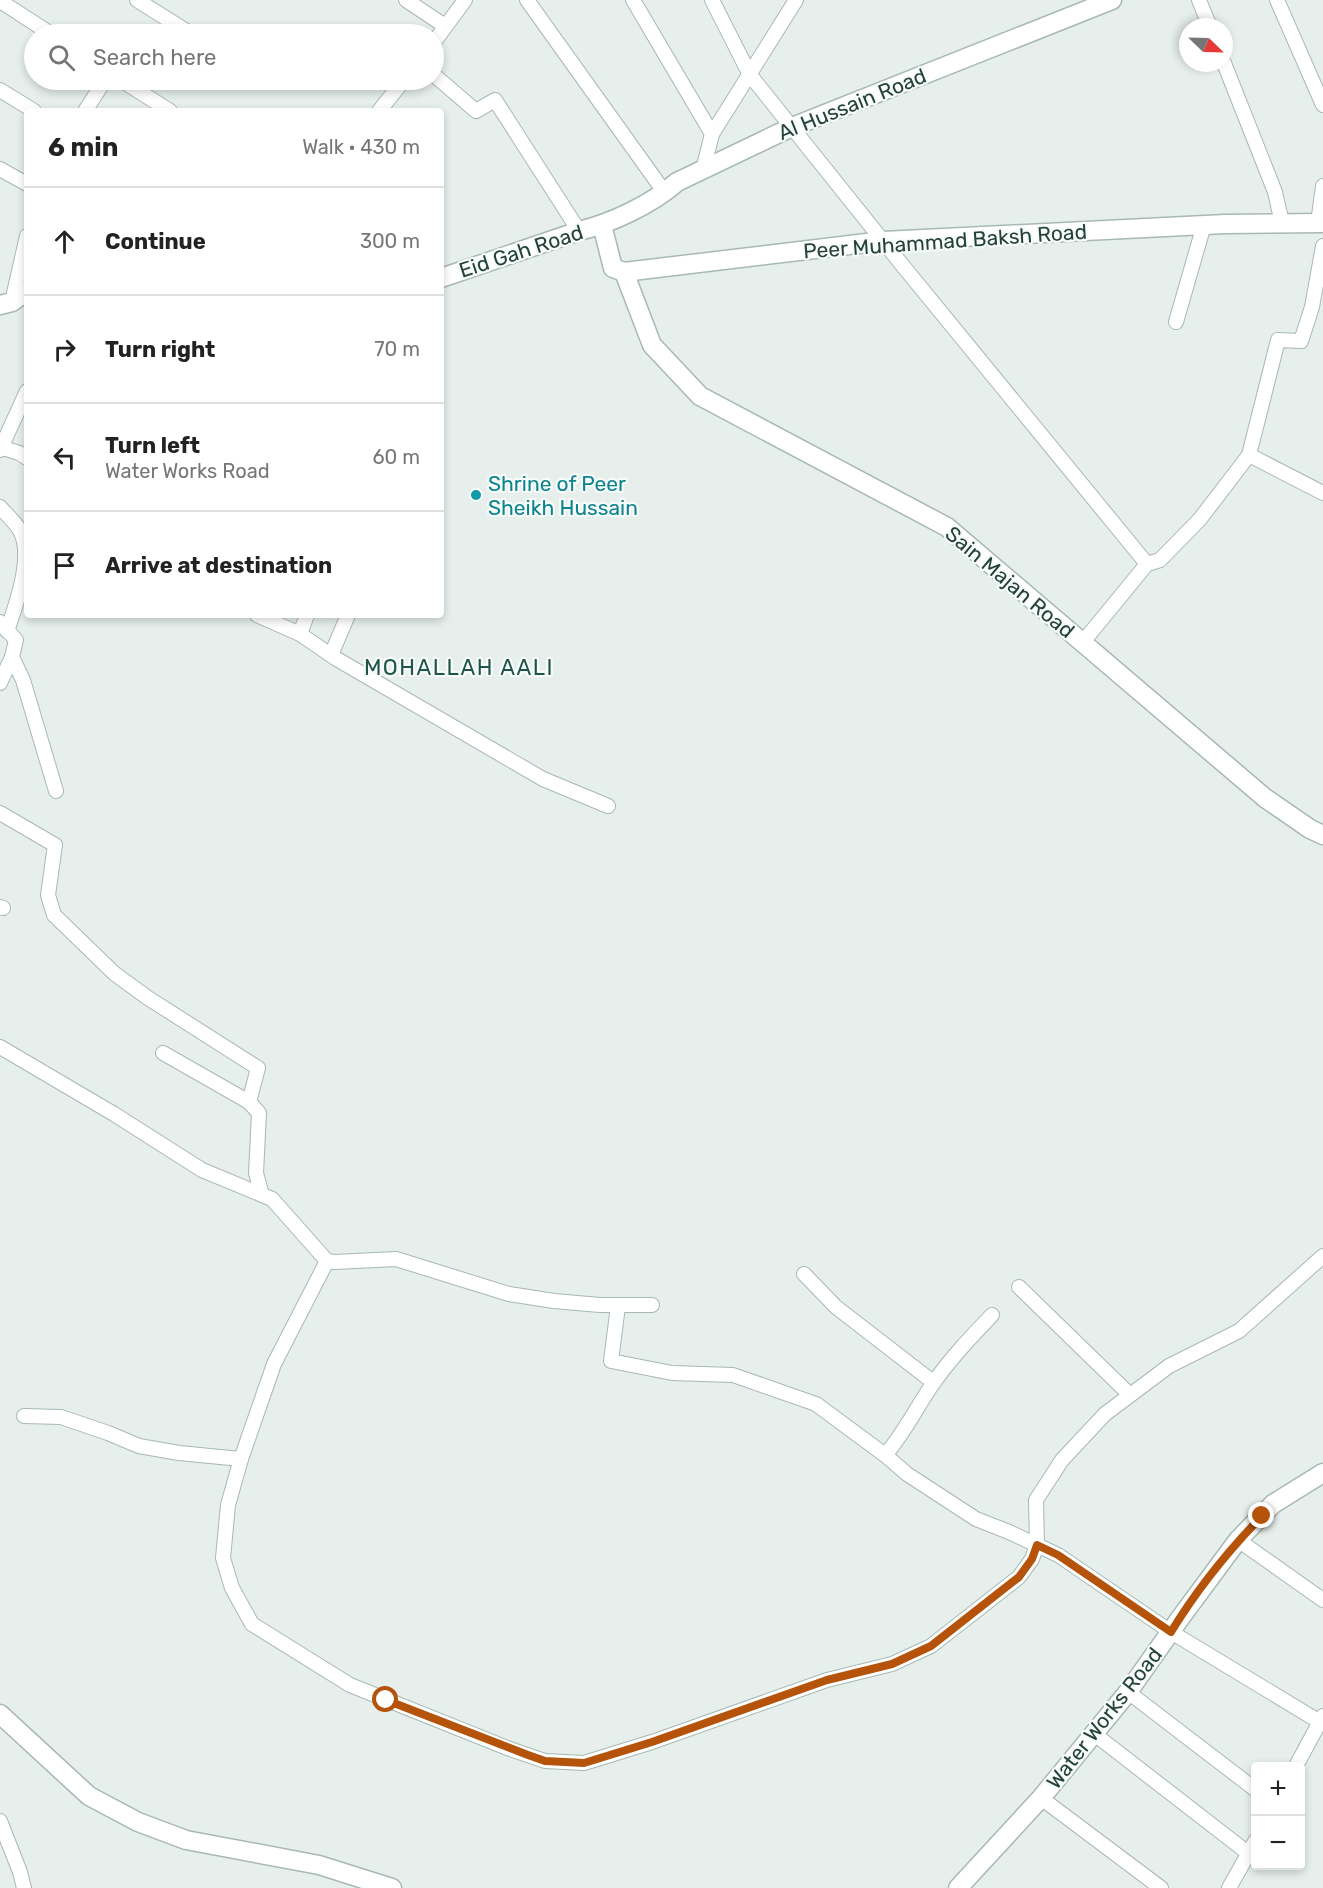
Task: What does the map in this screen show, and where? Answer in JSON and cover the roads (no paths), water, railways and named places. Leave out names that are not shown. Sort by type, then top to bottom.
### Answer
[{"type":"street","points":[[137,0],[175,24]]},
{"type":"street","points":[[406,0],[442,24]]},
{"type":"street","points":[[445,26],[465,0]]},
{"type":"street","points":[[527,0],[665,193]]},
{"type":"street","points":[[633,0],[712,134]]},
{"type":"street","points":[[712,0],[750,75],[1147,564]]},
{"type":"street","points":[[703,170],[712,134],[796,0]]},
{"type":"street","name":"Al Hussain Road","points":[[602,225],[665,193],[677,182],[792,128],[1112,0]]},
{"type":"street","points":[[1199,0],[1206,18]]},
{"type":"street","points":[[1277,0],[1323,105]]},
{"type":"street","points":[[0,1],[36,24]]},
{"type":"street","points":[[1228,72],[1275,192],[1282,223]]},
{"type":"street","points":[[444,84],[476,111],[495,100],[579,231]]},
{"type":"street","points":[[0,90],[29,108]]},
{"type":"street","points":[[87,108],[99,90]]},
{"type":"street","points":[[137,90],[166,108]]},
{"type":"street","points":[[381,108],[396,90]]},
{"type":"street","points":[[0,169],[24,182]]},
{"type":"street","points":[[1320,223],[1323,186]]},
{"type":"street","name":"Peer Muhammad Baksh Road","points":[[624,272],[883,241],[1204,225],[1320,223]]},
{"type":"street","points":[[602,225],[613,268],[624,272]]},
{"type":"street","name":"Eid Gah Road","points":[[444,277],[602,225]]},
{"type":"street","points":[[1176,322],[1204,225]]},
{"type":"street","points":[[6,303],[24,246]]},
{"type":"street","points":[[1083,642],[1147,564],[1160,560],[1200,519],[1248,455],[1278,340],[1301,341],[1318,307],[1323,246]]},
{"type":"street","name":"Sain Majan Road","points":[[624,272],[652,345],[700,396],[946,527],[1265,798],[1310,829],[1323,835]]},
{"type":"street","points":[[6,303],[24,293]]},
{"type":"street","points":[[24,398],[1,448],[24,456]]},
{"type":"street","points":[[1248,455],[1323,493]]},
{"type":"street","points":[[0,507],[20,531],[24,550]]},
{"type":"street","points":[[0,683],[12,657],[16,640],[4,626],[16,604],[24,569]]},
{"type":"street","points":[[264,618],[300,634],[331,655],[543,779],[608,806]]},
{"type":"street","points":[[300,634],[306,618]]},
{"type":"street","points":[[331,655],[347,618]]},
{"type":"street","points":[[12,657],[23,680],[56,791]]},
{"type":"street","points":[[0,813],[55,845],[48,895],[54,915],[115,974],[148,998],[258,1068],[249,1102]]},
{"type":"street","points":[[0,1047],[114,1114],[202,1170],[272,1199],[327,1261],[396,1258],[509,1294],[554,1301],[618,1306],[652,1305]]},
{"type":"street","points":[[163,1053],[249,1102],[259,1113],[256,1173],[262,1195]]},
{"type":"street","points":[[327,1261],[274,1365],[228,1505],[223,1558],[232,1588],[252,1624],[350,1685],[545,1761],[584,1763],[652,1742],[827,1680],[892,1664],[931,1646],[1019,1577],[1032,1559],[1037,1545],[1036,1500],[1062,1460],[1105,1414],[1169,1366],[1239,1331],[1323,1256]]},
{"type":"street","points":[[804,1274],[836,1307],[933,1382]]},
{"type":"street","points":[[1019,1287],[1129,1394]]},
{"type":"street","points":[[618,1306],[611,1361],[672,1373],[733,1375],[816,1404],[907,1474],[976,1519],[1058,1555],[1171,1632],[1321,1719],[1299,1762]]},
{"type":"street","points":[[885,1455],[896,1443],[933,1382],[992,1315]]},
{"type":"street","points":[[24,1416],[61,1417],[139,1446],[179,1453],[242,1459]]},
{"type":"street","name":"Water Works Road","points":[[958,1888],[1041,1798],[1128,1692],[1180,1617],[1239,1540],[1273,1504],[1323,1473]]},
{"type":"street","points":[[1239,1540],[1323,1600]]},
{"type":"street","points":[[1128,1692],[1251,1786]]},
{"type":"street","points":[[0,1714],[89,1796],[138,1822],[186,1840],[319,1865],[392,1888]]},
{"type":"street","points":[[1093,1733],[1248,1853]]},
{"type":"street","points":[[1041,1798],[1161,1888]]},
{"type":"street","points":[[0,1821],[24,1888]]},
{"type":"street","points":[[1229,1888],[1251,1848]]},
{"type":"place","name":"Shrine of Peer Sheikh Hussain","points":[[476,495]]},
{"type":"district","name":"MOHALLAH AALI","points":[[459,667]]}]
